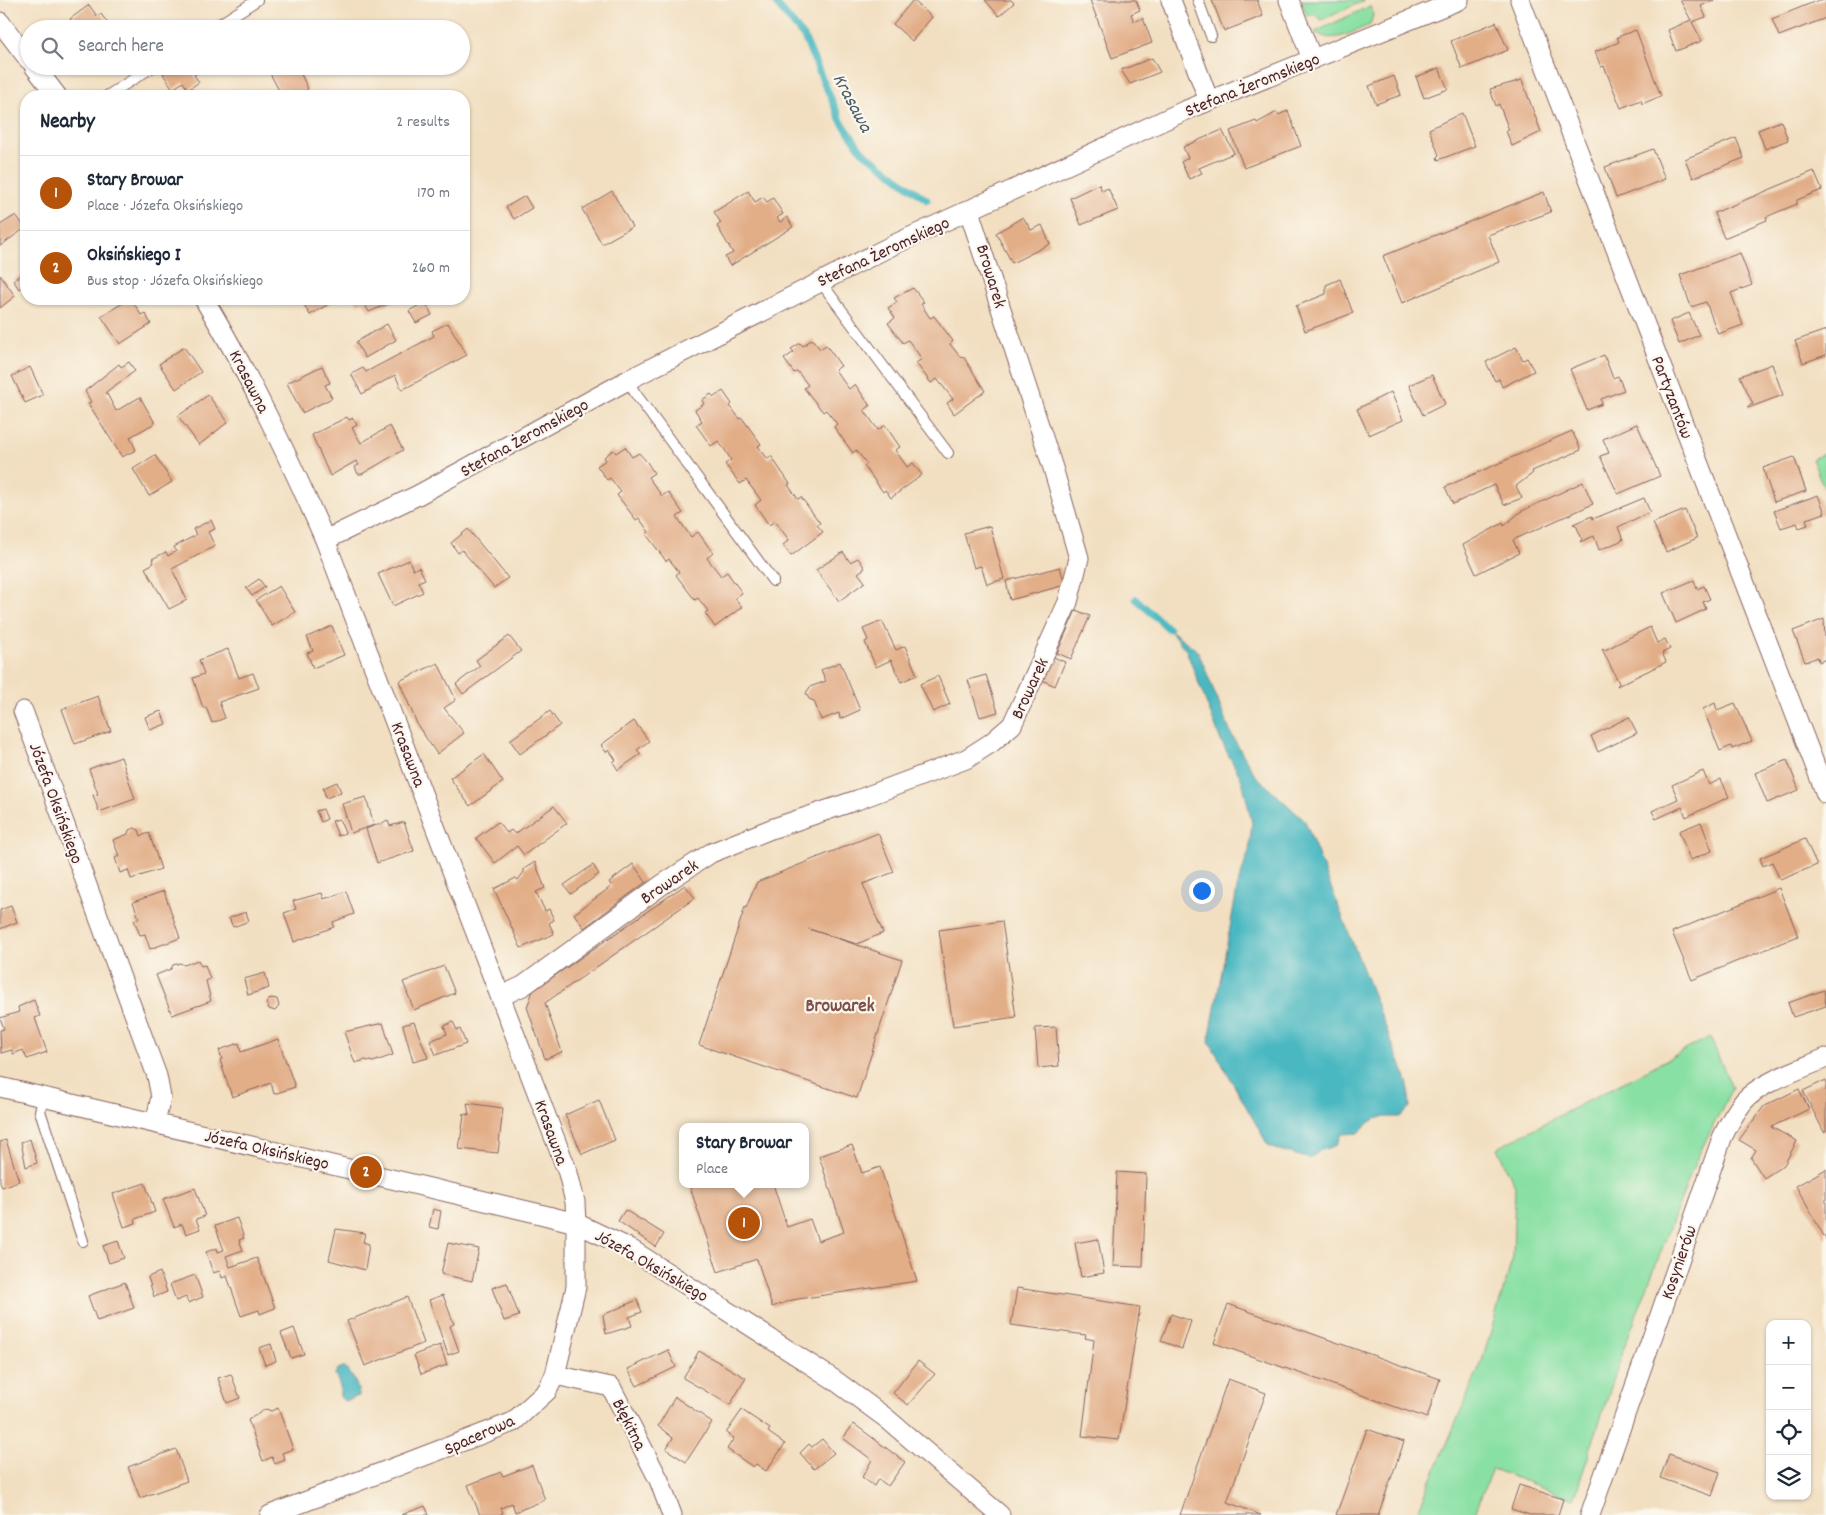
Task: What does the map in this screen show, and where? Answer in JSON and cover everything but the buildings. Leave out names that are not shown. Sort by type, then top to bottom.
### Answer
[{"type":"street","points":[[1171,0],[1209,101]]},
{"type":"street","points":[[1290,0],[1312,59]]},
{"type":"street","name":"Stefana Żeromskiego","points":[[325,540],[418,495],[628,380],[820,281],[1087,155],[1209,101],[1459,0]]},
{"type":"street","name":"Partyzantów","points":[[1520,0],[1826,794]]},
{"type":"street","points":[[0,22],[20,48]]},
{"type":"street","points":[[41,75],[52,90]]},
{"type":"street","name":"Browarek","points":[[501,996],[523,986],[662,884],[711,854],[770,829],[857,800],[966,759],[991,743],[1012,724],[1068,602],[1079,558],[1053,468],[970,211]]},
{"type":"street","name":"Krasawna","points":[[208,305],[232,345],[293,464],[325,540],[568,1173],[576,1223]]},
{"type":"street","name":"Józefa Oksińskiego","points":[[23,711],[157,1076],[161,1097],[155,1122]]},
{"type":"street","name":"Kosynierów","points":[[1590,1515],[1725,1130],[1745,1100],[1760,1088],[1826,1058]]},
{"type":"street","name":"Józefa Oksińskiego","points":[[0,1087],[155,1122],[576,1223],[609,1237],[656,1264],[833,1379],[886,1418],[1000,1515]]},
{"type":"street","name":"Spacerowa","points":[[270,1515],[513,1422],[547,1391],[555,1375],[576,1287],[576,1223]]},
{"type":"street","name":"Błękitna","points":[[555,1375],[611,1386],[659,1480],[672,1515]]},
{"type":"lane","points":[[226,20],[257,0]]},
{"type":"lane","points":[[1198,0],[1211,36]]},
{"type":"lane","points":[[117,90],[140,75]]},
{"type":"lane","points":[[820,281],[948,453]]},
{"type":"lane","points":[[628,380],[635,393],[773,581]]},
{"type":"lane","points":[[44,1097],[40,1111],[83,1241]]},
{"type":"green space","points":[[1301,0],[1365,0],[1322,20],[1314,14],[1307,16]]},
{"type":"green space","points":[[1370,6],[1373,15],[1370,25],[1349,34],[1335,37],[1322,36],[1315,32]]},
{"type":"green space","points":[[1826,453],[1826,493],[1812,459]]},
{"type":"green space","points":[[1710,1037],[1732,1088],[1696,1160],[1625,1345],[1574,1499],[1492,1469],[1474,1515],[1428,1515],[1418,1511],[1482,1361],[1513,1257],[1515,1186],[1497,1148]]},
{"type":"water","points":[[1169,629],[1198,651],[1231,734],[1255,775],[1305,821],[1408,1084],[1410,1107],[1400,1117],[1372,1120],[1359,1133],[1341,1134],[1336,1145],[1319,1151],[1310,1159],[1269,1147],[1209,1041],[1238,884],[1249,851],[1252,823],[1242,780],[1221,741],[1186,650]]},
{"type":"water","points":[[343,1367],[354,1380],[359,1396],[344,1401],[340,1397],[340,1386],[335,1374],[338,1369]]},
{"type":"waterway","name":"Krasawa","points":[[773,0],[804,37],[841,121],[862,151],[927,200]]},
{"type":"waterway","name":"Krasawa","points":[[1136,599],[1169,629]]},
{"type":"place","name":"Oksińskiego I","points":[[366,1172]]},
{"type":"place","name":"Stary Browar","points":[[744,1223]]},
{"type":"district","name":"Browarek","points":[[840,1004]]}]
